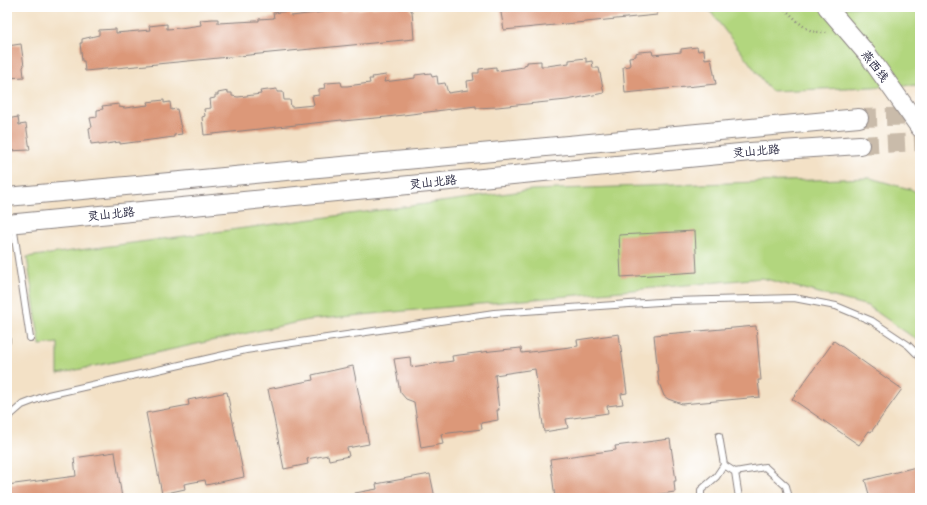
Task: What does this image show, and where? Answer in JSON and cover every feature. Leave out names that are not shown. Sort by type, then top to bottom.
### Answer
[{"type":"street","name":"燕西线","points":[[827,7],[868,55],[920,128]]},
{"type":"street","name":"灵山北路","points":[[7,197],[859,118]]},
{"type":"street","name":"灵山北路","points":[[10,223],[750,152],[860,145]]},
{"type":"lane","points":[[10,223],[30,338]]},
{"type":"lane","points":[[7,418],[22,405],[48,394],[246,350],[494,313],[666,301],[794,298],[836,306],[872,321],[908,345],[920,357]]},
{"type":"lane","points":[[7,324],[7,341]]},
{"type":"lane","points":[[701,498],[701,490],[716,477],[724,465],[719,436]]},
{"type":"lane","points":[[724,465],[735,472],[765,467],[786,486],[789,498]]},
{"type":"lane","points":[[735,472],[739,498]]},
{"type":"path","points":[[782,7],[793,15],[800,25],[811,31],[825,32],[841,24]]},
{"type":"green space","points":[[707,7],[920,7],[920,85],[771,91]]},
{"type":"green space","points":[[870,178],[913,190],[920,197],[920,342],[868,306],[762,278],[308,320],[58,374],[58,343],[40,345],[27,257],[531,190]]},
{"type":"building","points":[[341,7],[341,11],[381,7],[410,7],[412,11],[414,39],[85,71],[84,61],[82,61],[80,43],[82,43],[82,39],[99,35],[99,30],[116,29],[116,33],[150,30],[149,26],[167,24],[167,29],[180,28],[201,25],[200,20],[213,19],[218,19],[218,23],[259,21],[259,19],[274,18],[273,13],[290,11],[291,16],[324,12],[324,8]]},
{"type":"building","points":[[500,7],[657,7],[657,15],[504,30]]},
{"type":"building","points":[[21,44],[24,77],[7,78],[7,46]]},
{"type":"building","points":[[697,47],[698,51],[704,50],[705,59],[711,58],[716,84],[625,93],[623,67],[630,66],[629,57],[636,56],[636,53],[639,52],[652,51],[653,55],[681,52],[681,49]]},
{"type":"building","points":[[586,58],[586,62],[592,61],[593,68],[599,68],[604,93],[567,100],[497,107],[476,108],[476,106],[387,117],[342,120],[204,135],[202,117],[205,116],[204,109],[211,108],[210,99],[215,98],[215,95],[218,95],[218,93],[228,91],[228,93],[232,93],[232,96],[238,97],[261,94],[260,91],[277,89],[277,92],[283,92],[284,100],[290,100],[291,107],[293,107],[314,105],[312,96],[319,95],[319,89],[325,88],[324,84],[327,83],[341,82],[342,86],[347,86],[370,83],[369,79],[373,79],[372,77],[386,75],[384,82],[415,78],[415,75],[431,73],[432,77],[437,76],[438,84],[445,83],[448,93],[468,90],[467,81],[474,80],[473,73],[479,73],[479,69],[496,67],[496,71],[524,67],[527,62],[541,61],[541,66],[547,66],[569,63],[569,60]]},
{"type":"building","points":[[164,100],[164,103],[170,102],[171,110],[177,109],[182,134],[174,135],[174,137],[120,144],[120,142],[99,145],[99,143],[91,144],[89,128],[92,127],[90,118],[97,117],[97,110],[103,109],[102,106],[119,104],[119,107],[125,108],[148,105],[147,102]]},
{"type":"building","points":[[18,117],[19,125],[26,124],[30,150],[7,151],[7,119]]},
{"type":"building","points":[[695,231],[697,272],[621,277],[619,235]]},
{"type":"building","points":[[756,326],[761,380],[758,380],[760,397],[682,404],[664,396],[659,383],[654,335]]},
{"type":"building","points":[[619,334],[627,393],[621,394],[623,404],[607,406],[608,413],[566,419],[568,428],[544,432],[535,369],[495,375],[499,410],[497,410],[498,420],[481,423],[482,429],[441,434],[443,444],[421,448],[414,402],[406,399],[400,392],[394,359],[410,357],[411,367],[453,361],[452,356],[491,351],[521,348],[522,353],[578,346],[577,340]]},
{"type":"building","points":[[834,341],[902,389],[871,432],[869,431],[859,445],[792,399]]},
{"type":"building","points":[[353,366],[369,444],[347,448],[349,456],[329,460],[328,455],[307,459],[308,464],[284,469],[268,389],[313,380],[312,375]]},
{"type":"building","points":[[227,392],[244,477],[206,485],[205,480],[184,484],[185,489],[162,494],[146,413],[189,405],[188,400]]},
{"type":"building","points":[[670,439],[676,481],[674,481],[675,492],[632,498],[555,498],[550,459],[616,450],[615,446]]},
{"type":"building","points":[[115,452],[122,498],[7,498],[7,485],[76,476],[74,458]]},
{"type":"building","points":[[920,466],[920,498],[870,498],[865,480]]},
{"type":"building","points":[[430,474],[435,498],[356,498],[355,493],[377,489],[376,484]]},
{"type":"tunnel","points":[[859,118],[920,116]]},
{"type":"tunnel","points":[[860,145],[920,142]]}]
